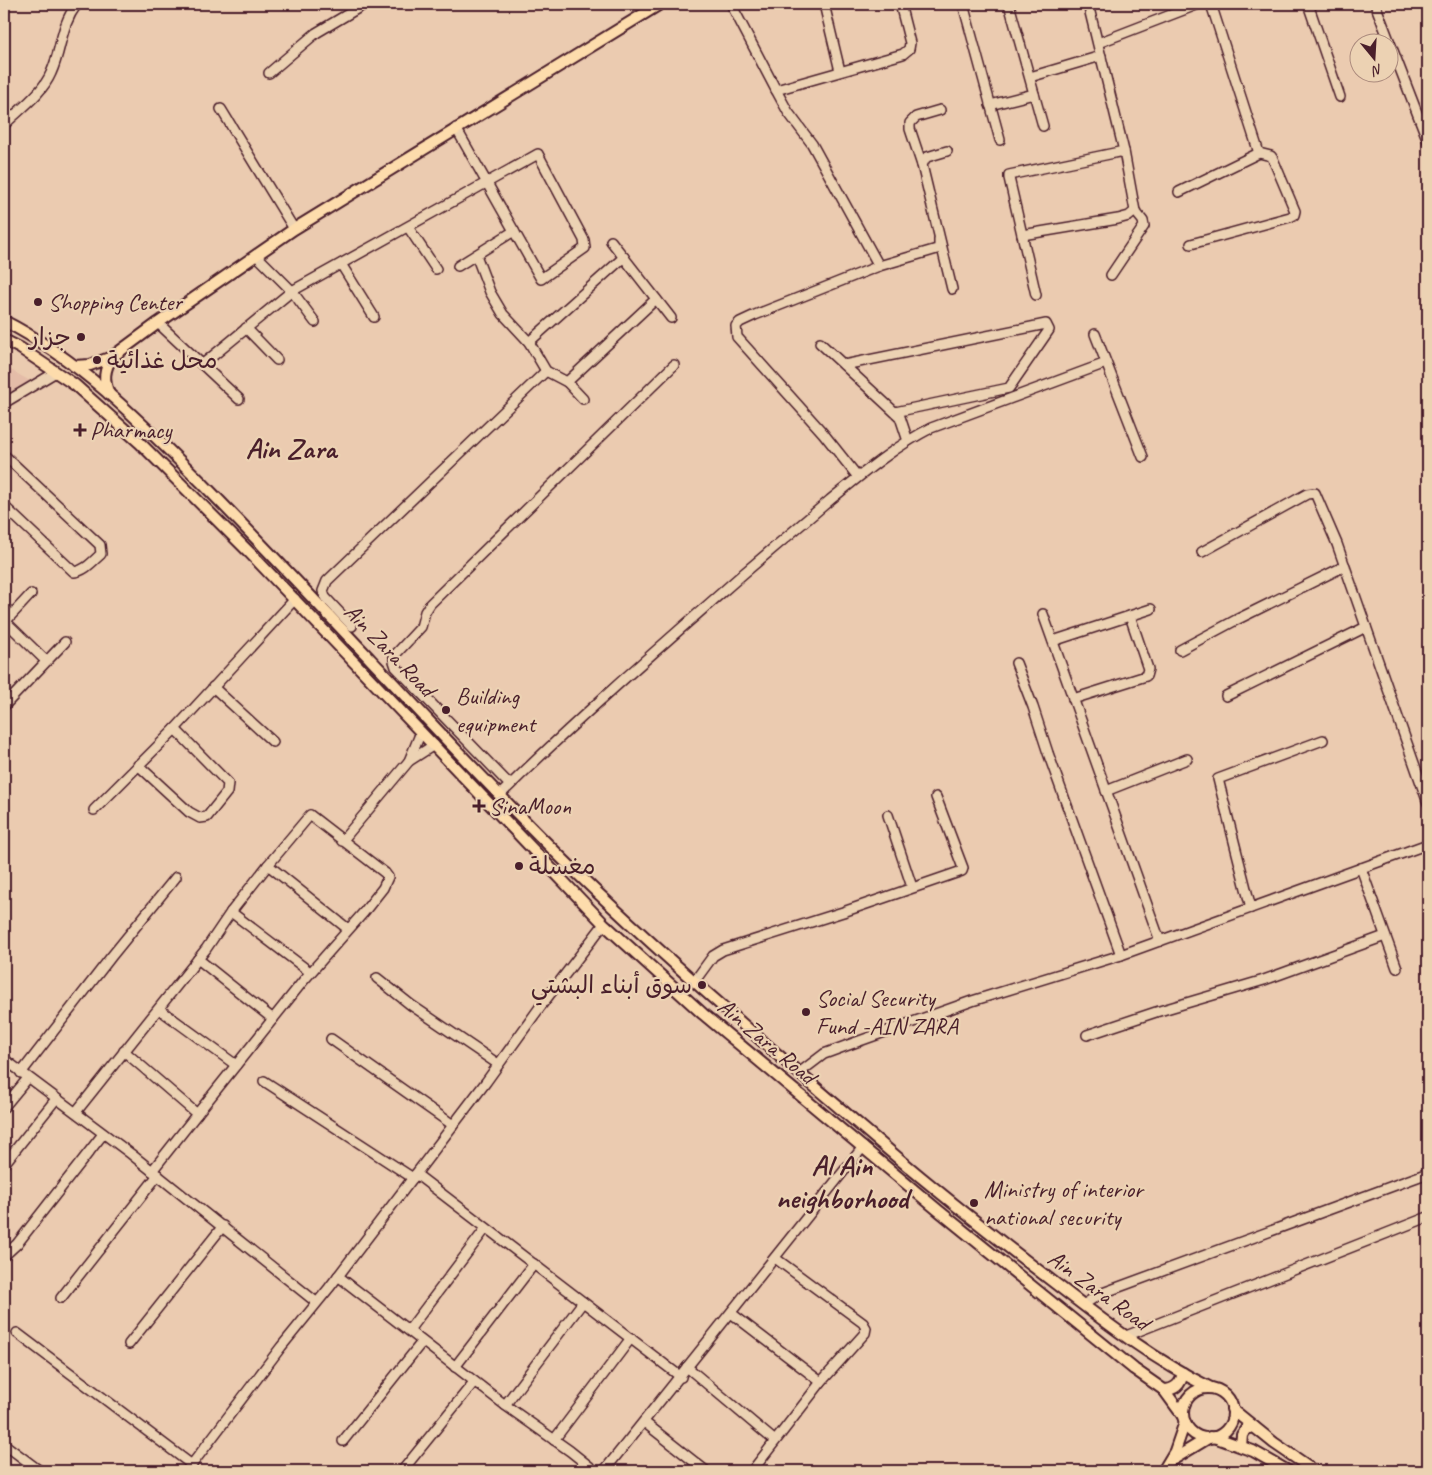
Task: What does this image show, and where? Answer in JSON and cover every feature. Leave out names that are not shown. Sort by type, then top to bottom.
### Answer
[{"type":"main road","points":[[74,366],[90,365],[112,357],[294,229],[660,4]]},
{"type":"main road","name":"Ain Zara Road","points":[[4,321],[34,336],[74,366],[109,394],[157,438],[231,512],[500,795],[582,877],[694,982],[985,1230],[1126,1336],[1183,1374],[1211,1388]]},
{"type":"main road","name":"Ain Zara Road","points":[[4,340],[20,348],[75,385],[140,443],[434,745],[604,924],[703,1014],[939,1211],[1134,1369],[1164,1390],[1184,1419]]},
{"type":"main road","points":[[109,394],[105,385],[104,375],[112,357]]},
{"type":"main road","points":[[1164,1390],[1172,1389],[1179,1384],[1183,1374]]},
{"type":"main road","points":[[1171,1461],[1179,1442],[1184,1419],[1184,1405],[1190,1396],[1200,1389],[1211,1388],[1225,1395],[1232,1409],[1254,1427],[1315,1471]]},
{"type":"main road","points":[[1162,1471],[1171,1461],[1224,1431],[1232,1415],[1232,1409]]},
{"type":"main road","points":[[1184,1419],[1195,1434],[1242,1446],[1288,1471]]},
{"type":"main road","points":[[1242,1446],[1242,1435],[1246,1429],[1254,1427]]},
{"type":"street","points":[[4,125],[47,82],[56,60],[65,25],[77,4]]},
{"type":"street","points":[[269,73],[316,33],[365,4]]},
{"type":"street","points":[[731,4],[788,112],[812,144],[879,266]]},
{"type":"street","points":[[824,4],[840,71]]},
{"type":"street","points":[[776,90],[903,54],[909,49],[910,42],[900,4]]},
{"type":"street","points":[[963,4],[1000,140]]},
{"type":"street","points":[[1009,4],[1043,126]]},
{"type":"street","points":[[1088,4],[1124,151],[1135,211],[1143,221],[1144,226],[1111,275]]},
{"type":"street","points":[[1098,43],[1199,4]]},
{"type":"street","points":[[1210,4],[1259,153]]},
{"type":"street","points":[[1308,4],[1340,97]]},
{"type":"street","points":[[1375,4],[1428,141]]},
{"type":"street","points":[[1030,77],[1101,56]]},
{"type":"street","points":[[990,105],[1034,94]]},
{"type":"street","points":[[221,109],[294,229]]},
{"type":"street","points":[[940,110],[916,117],[910,123],[910,129],[922,165],[952,289]]},
{"type":"street","points":[[203,364],[292,291],[408,227],[487,183],[538,154],[584,240],[585,248],[541,278],[514,231],[487,183],[456,128]]},
{"type":"street","points":[[922,165],[927,157],[947,151]]},
{"type":"street","points":[[1036,295],[1008,178],[1009,175],[1124,151]]},
{"type":"street","points":[[1179,192],[1259,153],[1271,156],[1273,159],[1295,211],[1294,214],[1191,244]]},
{"type":"street","points":[[1022,236],[1118,219],[1129,216],[1135,211]]},
{"type":"street","points":[[408,227],[436,269]]},
{"type":"street","points":[[458,266],[514,231]]},
{"type":"street","points":[[858,477],[823,434],[737,337],[736,326],[754,314],[879,266],[937,249],[939,247],[939,239]]},
{"type":"street","points":[[611,241],[671,318]]},
{"type":"street","points":[[256,255],[292,291],[315,322]]},
{"type":"street","points":[[476,255],[498,308],[529,342],[546,371],[567,382],[583,399]]},
{"type":"street","points":[[529,342],[624,257]]},
{"type":"street","points":[[341,264],[374,317]]},
{"type":"street","points":[[567,382],[656,299]]},
{"type":"street","points":[[158,323],[239,399]]},
{"type":"street","points":[[844,365],[1046,324],[1049,330],[1009,388],[895,412]]},
{"type":"street","points":[[246,328],[277,360]]},
{"type":"street","points":[[1095,334],[1143,457]]},
{"type":"street","points":[[820,343],[900,417],[908,441]]},
{"type":"street","points":[[500,795],[591,708],[772,549],[858,477],[908,441],[931,428],[1106,363]]},
{"type":"street","points":[[510,785],[396,667],[394,656],[421,627],[425,612],[430,604],[674,365]]},
{"type":"street","points":[[352,626],[325,597],[323,590],[327,581],[546,371]]},
{"type":"street","points":[[4,403],[56,372]]},
{"type":"street","points":[[4,455],[100,545],[101,554],[80,572],[74,572],[4,506]]},
{"type":"street","points":[[1202,552],[1307,494],[1315,493],[1345,566],[1428,803]]},
{"type":"street","points":[[1180,650],[1345,566]]},
{"type":"street","points":[[31,594],[4,622],[46,661]]},
{"type":"street","points":[[94,810],[175,729],[294,600]]},
{"type":"street","points":[[1053,641],[1151,608]]},
{"type":"street","points":[[1043,614],[1160,941]]},
{"type":"street","points":[[1074,699],[1148,674],[1130,616]]},
{"type":"street","points":[[1226,696],[1366,627]]},
{"type":"street","points":[[4,706],[66,642]]},
{"type":"street","points":[[1016,663],[1121,955]]},
{"type":"street","points":[[213,687],[273,742]]},
{"type":"street","points":[[138,765],[188,812],[200,818],[206,817],[227,792],[228,783],[175,729]]},
{"type":"street","points":[[409,761],[421,732]]},
{"type":"street","points":[[1251,908],[1218,779],[1324,740]]},
{"type":"street","points":[[342,841],[409,761],[434,745]]},
{"type":"street","points":[[1106,791],[1187,759]]},
{"type":"street","points":[[694,982],[712,956],[723,950],[843,912],[958,872],[963,868],[936,797]]},
{"type":"street","points":[[61,1298],[197,1114],[310,972],[383,888],[388,877],[368,859],[310,815],[268,865],[231,912],[198,959],[76,1112]]},
{"type":"street","points":[[888,815],[912,887]]},
{"type":"street","points":[[799,1073],[824,1054],[851,1044],[972,1002],[1121,955],[1428,844]]},
{"type":"street","points":[[268,865],[348,929]]},
{"type":"street","points":[[1361,868],[1397,968]]},
{"type":"street","points":[[4,1107],[24,1075],[111,957],[176,878]]},
{"type":"street","points":[[231,912],[310,972]]},
{"type":"street","points":[[17,1333],[190,1468],[453,1125],[604,924]]},
{"type":"street","points":[[1087,1035],[1264,980],[1385,936]]},
{"type":"street","points":[[198,959],[273,1019]]},
{"type":"street","points":[[376,978],[411,1005],[498,1064]]},
{"type":"street","points":[[159,1008],[236,1065]]},
{"type":"street","points":[[331,1039],[453,1125]]},
{"type":"street","points":[[124,1051],[197,1114]]},
{"type":"street","points":[[4,1059],[155,1173],[316,1302]]},
{"type":"street","points":[[264,1081],[414,1176],[534,1264],[681,1377]]},
{"type":"street","points":[[4,1162],[56,1098]]},
{"type":"street","points":[[5,1255],[17,1244],[104,1134]]},
{"type":"street","points":[[604,1471],[863,1147]]},
{"type":"street","points":[[1083,1305],[1100,1294],[1428,1173]]},
{"type":"street","points":[[1126,1336],[1428,1217]]},
{"type":"street","points":[[129,1344],[223,1226]]},
{"type":"street","points":[[409,1330],[486,1228]]},
{"type":"street","points":[[752,1471],[821,1382],[865,1333],[865,1325],[775,1258]]},
{"type":"street","points":[[455,1367],[534,1264]]},
{"type":"street","points":[[338,1276],[474,1382],[595,1471]]},
{"type":"street","points":[[505,1405],[584,1302]]},
{"type":"street","points":[[731,1313],[821,1382]]},
{"type":"street","points":[[554,1440],[631,1338]]},
{"type":"street","points":[[343,1441],[422,1342]]},
{"type":"street","points":[[688,1367],[775,1441]]},
{"type":"street","points":[[402,1471],[474,1382]]},
{"type":"street","points":[[644,1422],[706,1471]]},
{"type":"street","points":[[4,1444],[40,1471]]},
{"type":"shaded area","points":[[4,366],[30,381],[4,396]]},
{"type":"place","name":"Shopping Center","points":[[38,302]]},
{"type":"place","name":"جزار","points":[[81,337]]},
{"type":"place","name":"محل غذائية","points":[[97,360]]},
{"type":"place","name":"Pharmacy","points":[[80,430]]},
{"type":"place","name":"Building equipment","points":[[446,710]]},
{"type":"place","name":"SinaMoon","points":[[479,806]]},
{"type":"place","name":"مغسلة","points":[[519,866]]},
{"type":"place","name":"سوق أبناء البشتي","points":[[702,985]]},
{"type":"place","name":"Social Security Fund -AIN ZARA","points":[[806,1012]]},
{"type":"place","name":"Ministry of interior national security","points":[[974,1203]]},
{"type":"district","name":"Ain Zara","points":[[291,448]]},
{"type":"district","name":"Al Ain neighborhood","points":[[842,1182]]}]
